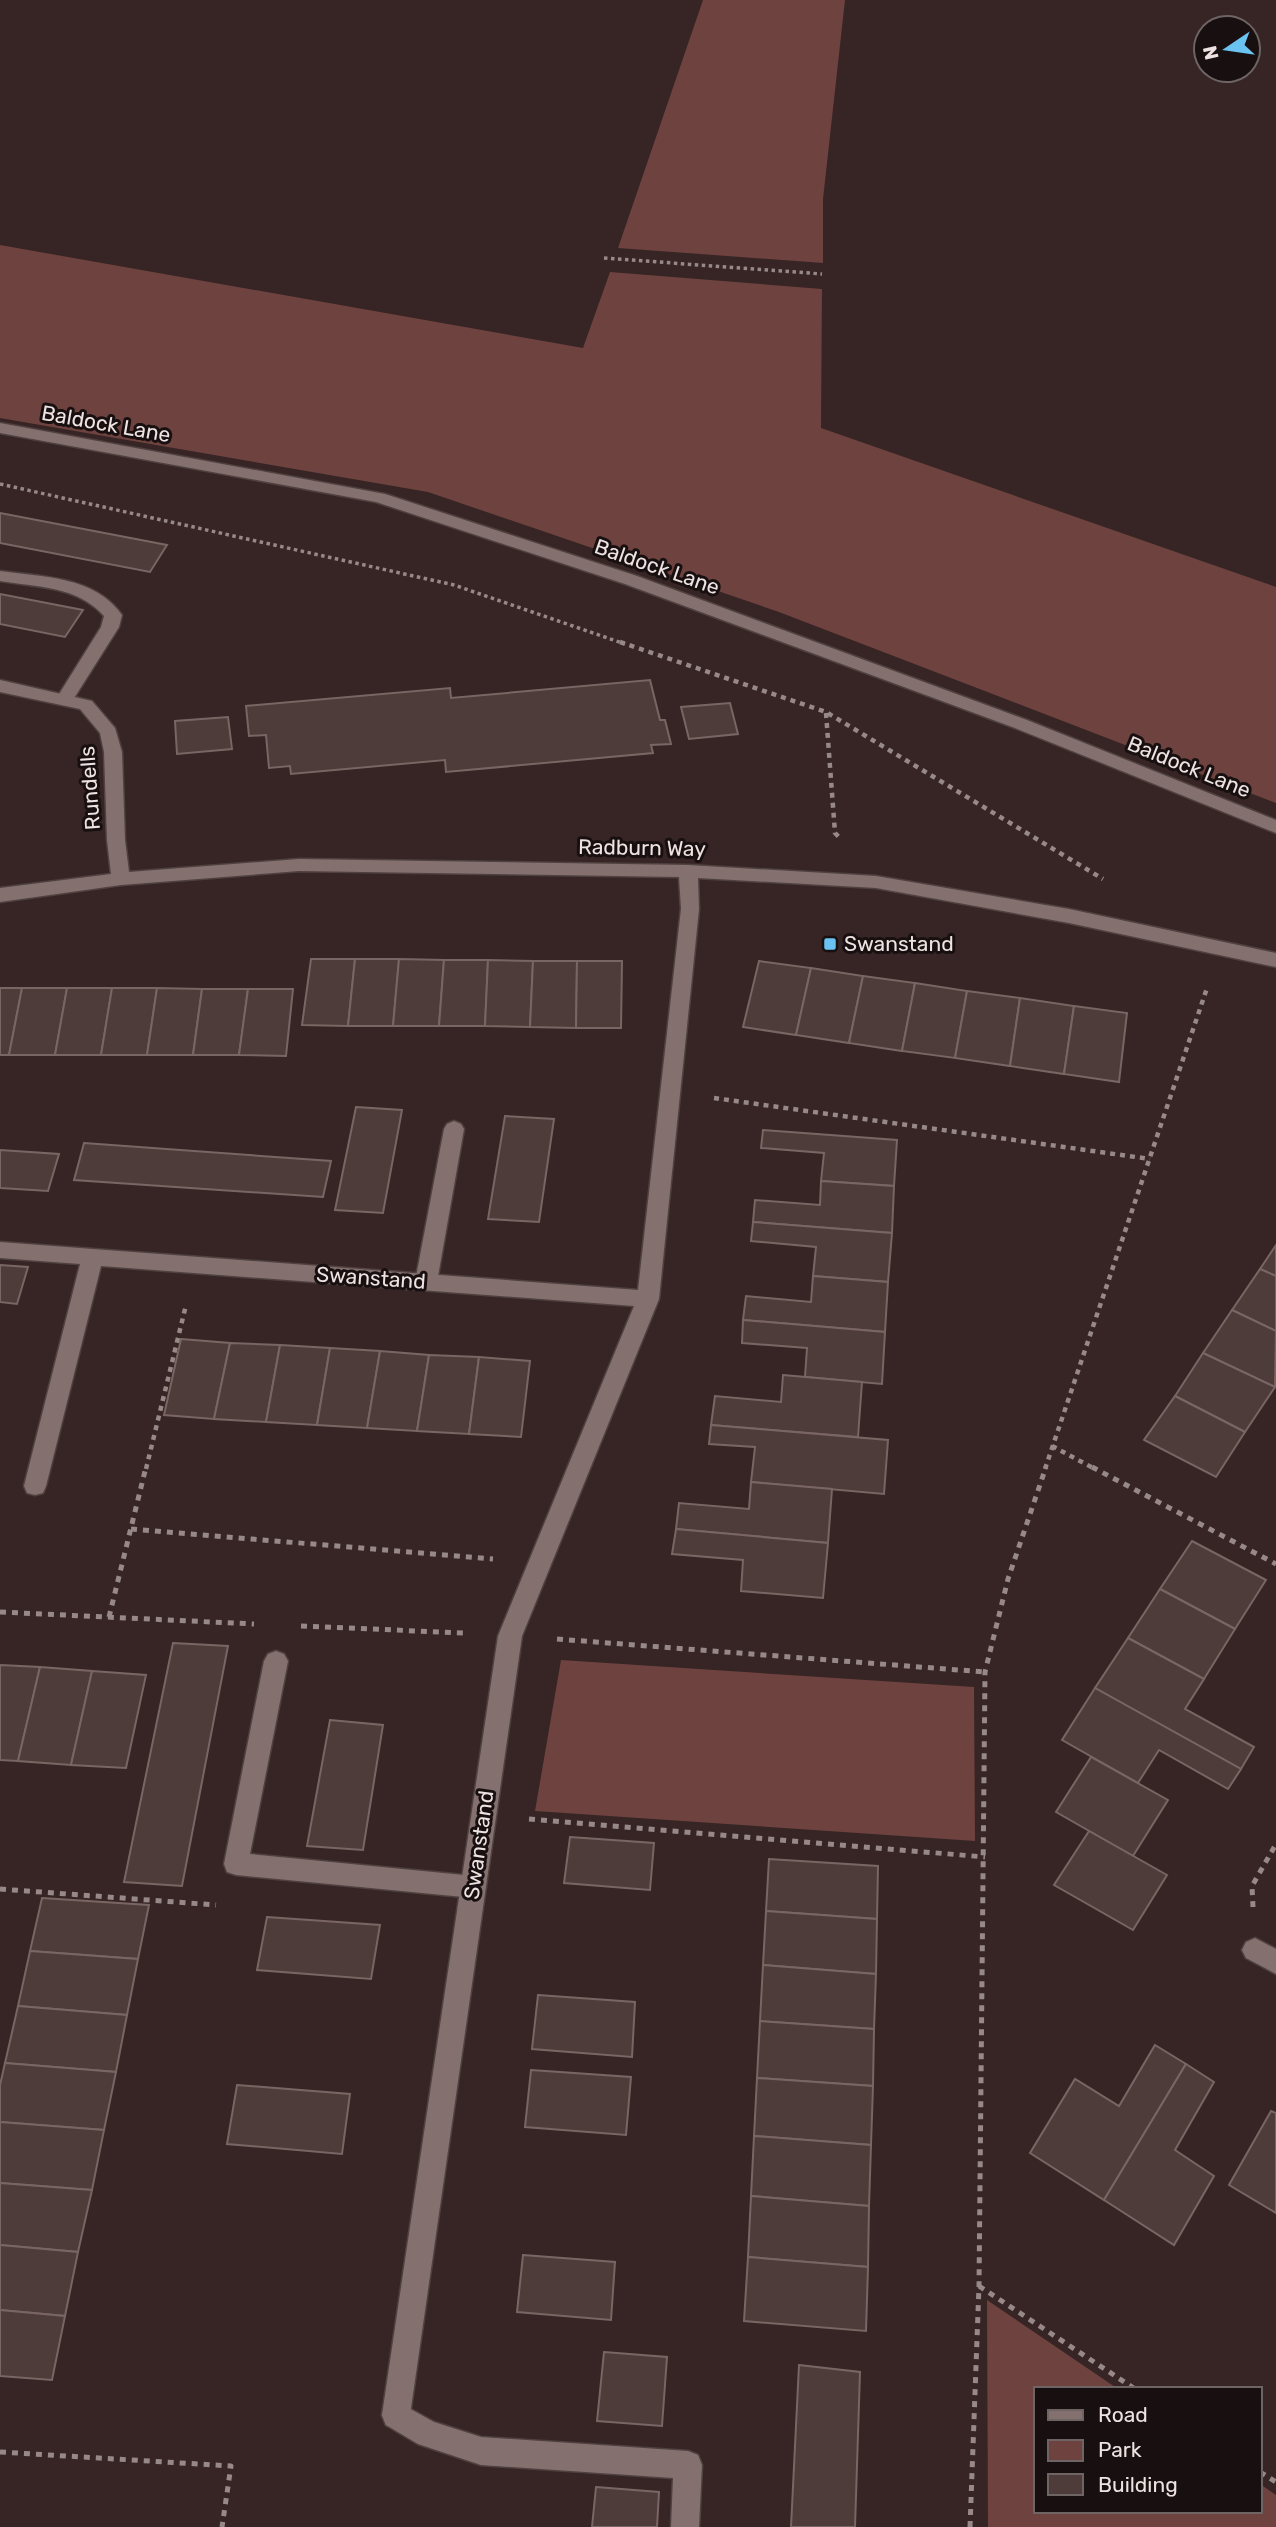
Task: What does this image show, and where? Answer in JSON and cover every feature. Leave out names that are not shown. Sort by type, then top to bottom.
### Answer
[{"type":"street","name":"Baldock Lane","points":[[0,428],[379,498],[670,595],[1021,724],[1276,827]]},
{"type":"street","points":[[0,576],[86,591],[105,602],[113,615],[110,627],[65,699]]},
{"type":"street","name":"Rundells","points":[[0,686],[86,705],[109,732],[113,752],[116,840],[121,879]]},
{"type":"street","name":"Radburn Way","points":[[0,895],[121,879],[299,865],[688,871],[876,882],[1069,916],[1276,960]]},
{"type":"street","name":"Swanstand","points":[[685,2527],[688,2465],[481,2451],[428,2434],[396,2415],[510,1636],[648,1299],[690,909],[688,871]]},
{"type":"street","points":[[426,1282],[454,1129]]},
{"type":"street","name":"Swanstand","points":[[0,1250],[648,1299]]},
{"type":"street","points":[[35,1486],[93,1256]]},
{"type":"street","points":[[276,1661],[236,1864],[474,1887]]},
{"type":"path","points":[[604,258],[822,274]]},
{"type":"path","points":[[0,484],[454,585],[826,712],[1112,884]]},
{"type":"path","points":[[826,712],[835,833],[876,882]]},
{"type":"path","points":[[970,2527],[979,2286],[985,1672],[1008,1579],[1199,1012]]},
{"type":"path","points":[[671,1092],[1150,1159]]},
{"type":"path","points":[[109,1617],[196,1264]]},
{"type":"path","points":[[1052,1446],[1276,1564]]},
{"type":"path","points":[[131,1529],[539,1563]]},
{"type":"path","points":[[510,1636],[985,1672]]},
{"type":"path","points":[[484,1815],[985,1857]]},
{"type":"path","points":[[1265,1956],[1252,1886],[1276,1844]]},
{"type":"path","points":[[979,2286],[1132,2387]]},
{"type":"path","points":[[0,2452],[231,2466],[222,2527]]},
{"type":"green space","points":[[703,0],[845,0],[823,199],[823,263],[618,248]]},
{"type":"green space","points":[[0,245],[583,348],[610,272],[822,289],[821,428],[1276,587],[1276,803],[779,612],[428,492],[0,418]]},
{"type":"green space","points":[[561,1660],[974,1687],[975,1841],[535,1811]]},
{"type":"green space","points":[[987,2300],[1115,2387],[1034,2387],[1034,2513],[1262,2513],[1262,2485],[1276,2495],[1276,2527],[988,2527]]},
{"type":"building","points":[[0,513],[167,545],[150,572],[0,543]]},
{"type":"building","points":[[0,594],[83,610],[65,637],[0,624]]},
{"type":"building","points":[[650,680],[660,720],[665,720],[671,744],[651,745],[653,753],[446,772],[445,760],[291,774],[290,766],[269,768],[266,735],[249,736],[246,706],[450,688],[451,698]]},
{"type":"building","points":[[730,703],[738,734],[689,739],[681,707]]},
{"type":"building","points":[[228,717],[232,749],[177,754],[175,721]]},
{"type":"building","points":[[311,959],[355,959],[348,1026],[302,1025]]},
{"type":"building","points":[[355,959],[399,959],[393,1026],[348,1026]]},
{"type":"building","points":[[399,959],[444,960],[439,1026],[393,1026]]},
{"type":"building","points":[[444,960],[488,960],[485,1026],[439,1026]]},
{"type":"building","points":[[488,960],[533,961],[530,1027],[485,1026]]},
{"type":"building","points":[[533,961],[577,961],[576,1028],[530,1027]]},
{"type":"building","points":[[577,961],[622,961],[621,1028],[576,1028]]},
{"type":"building","points":[[759,961],[811,968],[796,1035],[743,1027]]},
{"type":"building","points":[[811,968],[863,976],[849,1043],[796,1035]]},
{"type":"building","points":[[863,976],[915,983],[902,1051],[849,1043]]},
{"type":"building","points":[[915,983],[967,991],[955,1058],[902,1051]]},
{"type":"building","points":[[0,988],[22,988],[9,1055],[0,1055]]},
{"type":"building","points":[[22,988],[67,988],[55,1055],[9,1055]]},
{"type":"building","points":[[67,988],[112,988],[101,1055],[55,1055]]},
{"type":"building","points":[[112,988],[157,988],[147,1055],[101,1055]]},
{"type":"building","points":[[157,988],[202,989],[193,1055],[147,1055]]},
{"type":"building","points":[[202,989],[248,989],[239,1055],[193,1055]]},
{"type":"building","points":[[248,989],[293,989],[286,1056],[239,1055]]},
{"type":"building","points":[[967,991],[1020,998],[1010,1066],[955,1058]]},
{"type":"building","points":[[1020,998],[1074,1006],[1064,1074],[1010,1066]]},
{"type":"building","points":[[1074,1006],[1127,1013],[1119,1082],[1064,1074]]},
{"type":"building","points":[[356,1107],[402,1110],[383,1213],[335,1210]]},
{"type":"building","points":[[505,1116],[554,1119],[539,1222],[488,1219]]},
{"type":"building","points":[[763,1130],[897,1140],[894,1186],[821,1181],[824,1153],[761,1148]]},
{"type":"building","points":[[84,1143],[331,1161],[323,1197],[74,1180]]},
{"type":"building","points":[[0,1150],[59,1154],[48,1191],[0,1188]]},
{"type":"building","points":[[821,1181],[894,1186],[892,1233],[753,1222],[755,1200],[820,1205]]},
{"type":"building","points":[[753,1222],[892,1233],[888,1282],[813,1276],[816,1247],[751,1241]]},
{"type":"building","points":[[1276,1245],[1276,1276],[1260,1269]]},
{"type":"building","points":[[0,1265],[28,1267],[17,1304],[0,1302]]},
{"type":"building","points":[[1260,1269],[1276,1276],[1276,1331],[1232,1310]]},
{"type":"building","points":[[813,1276],[888,1282],[885,1332],[743,1320],[746,1296],[811,1302]]},
{"type":"building","points":[[1232,1310],[1276,1331],[1275,1387],[1203,1353]]},
{"type":"building","points":[[743,1320],[885,1332],[882,1384],[805,1377],[807,1348],[742,1343]]},
{"type":"building","points":[[181,1339],[230,1343],[214,1419],[164,1415]]},
{"type":"building","points":[[230,1343],[280,1345],[266,1422],[214,1419]]},
{"type":"building","points":[[280,1345],[330,1348],[317,1425],[266,1422]]},
{"type":"building","points":[[330,1348],[380,1351],[367,1428],[317,1425]]},
{"type":"building","points":[[380,1351],[429,1355],[417,1431],[367,1428]]},
{"type":"building","points":[[1203,1353],[1275,1387],[1245,1432],[1175,1396]]},
{"type":"building","points":[[429,1355],[479,1357],[469,1434],[417,1431]]},
{"type":"building","points":[[479,1357],[530,1361],[521,1437],[469,1434]]},
{"type":"building","points":[[783,1375],[862,1382],[858,1437],[711,1425],[715,1396],[781,1402]]},
{"type":"building","points":[[1175,1396],[1245,1432],[1216,1477],[1144,1440]]},
{"type":"building","points":[[711,1425],[888,1440],[884,1494],[751,1482],[755,1447],[709,1444]]},
{"type":"building","points":[[751,1482],[832,1489],[828,1543],[676,1529],[679,1503],[749,1509]]},
{"type":"building","points":[[676,1529],[828,1543],[823,1598],[741,1591],[743,1560],[672,1554]]},
{"type":"building","points":[[1192,1541],[1266,1580],[1235,1629],[1160,1589]]},
{"type":"building","points":[[1160,1589],[1235,1629],[1204,1679],[1128,1638]]},
{"type":"building","points":[[1128,1638],[1204,1679],[1185,1709],[1254,1747],[1241,1769],[1095,1688]]},
{"type":"building","points":[[173,1643],[228,1646],[182,1886],[124,1882]]},
{"type":"building","points":[[0,1665],[40,1667],[18,1761],[0,1760]]},
{"type":"building","points":[[40,1667],[92,1671],[71,1765],[18,1761]]},
{"type":"building","points":[[92,1671],[146,1675],[126,1768],[71,1765]]},
{"type":"building","points":[[1095,1688],[1241,1769],[1228,1789],[1159,1750],[1138,1783],[1062,1740]]},
{"type":"building","points":[[330,1720],[383,1725],[363,1850],[307,1846]]},
{"type":"building","points":[[1091,1757],[1168,1800],[1133,1856],[1056,1812]]},
{"type":"building","points":[[1089,1831],[1167,1875],[1133,1930],[1054,1885]]},
{"type":"building","points":[[570,1837],[654,1843],[650,1890],[564,1883]]},
{"type":"building","points":[[769,1859],[878,1866],[877,1919],[766,1911]]},
{"type":"building","points":[[42,1898],[149,1905],[138,1959],[30,1951]]},
{"type":"building","points":[[766,1911],[877,1919],[876,1974],[763,1965]]},
{"type":"building","points":[[267,1917],[380,1925],[371,1979],[257,1970]]},
{"type":"building","points":[[30,1951],[138,1959],[127,2015],[18,2006]]},
{"type":"building","points":[[763,1965],[876,1974],[874,2029],[760,2021]]},
{"type":"building","points":[[538,1995],[635,2002],[632,2057],[532,2049]]},
{"type":"building","points":[[18,2006],[127,2015],[116,2072],[5,2063]]},
{"type":"building","points":[[760,2021],[874,2029],[873,2086],[757,2078]]},
{"type":"building","points":[[1155,2045],[1186,2064],[1104,2200],[1030,2153],[1075,2079],[1119,2106]]},
{"type":"building","points":[[5,2063],[116,2072],[104,2130],[0,2122],[0,2085]]},
{"type":"building","points":[[1186,2064],[1214,2082],[1175,2150],[1214,2176],[1174,2245],[1104,2200]]},
{"type":"building","points":[[531,2070],[631,2077],[626,2135],[525,2127]]},
{"type":"building","points":[[757,2078],[873,2086],[871,2145],[754,2136]]},
{"type":"building","points":[[237,2085],[350,2094],[342,2154],[227,2144]]},
{"type":"building","points":[[1271,2111],[1276,2113],[1276,2213],[1229,2185]]},
{"type":"building","points":[[0,2122],[104,2130],[92,2190],[0,2183]]},
{"type":"building","points":[[754,2136],[871,2145],[869,2206],[751,2196]]},
{"type":"building","points":[[0,2183],[92,2190],[78,2252],[0,2245]]},
{"type":"building","points":[[751,2196],[869,2206],[868,2267],[748,2257]]},
{"type":"building","points":[[0,2245],[78,2252],[65,2316],[0,2310]]},
{"type":"building","points":[[523,2255],[615,2262],[611,2320],[517,2312]]},
{"type":"building","points":[[748,2257],[868,2267],[866,2331],[744,2321]]},
{"type":"building","points":[[0,2310],[65,2316],[52,2380],[0,2376]]},
{"type":"building","points":[[604,2352],[667,2357],[662,2426],[597,2421]]},
{"type":"building","points":[[799,2365],[860,2372],[855,2527],[791,2527]]},
{"type":"building","points":[[596,2487],[659,2492],[657,2527],[592,2527]]},
{"type":"place","name":"Swanstand","points":[[830,944]]}]
